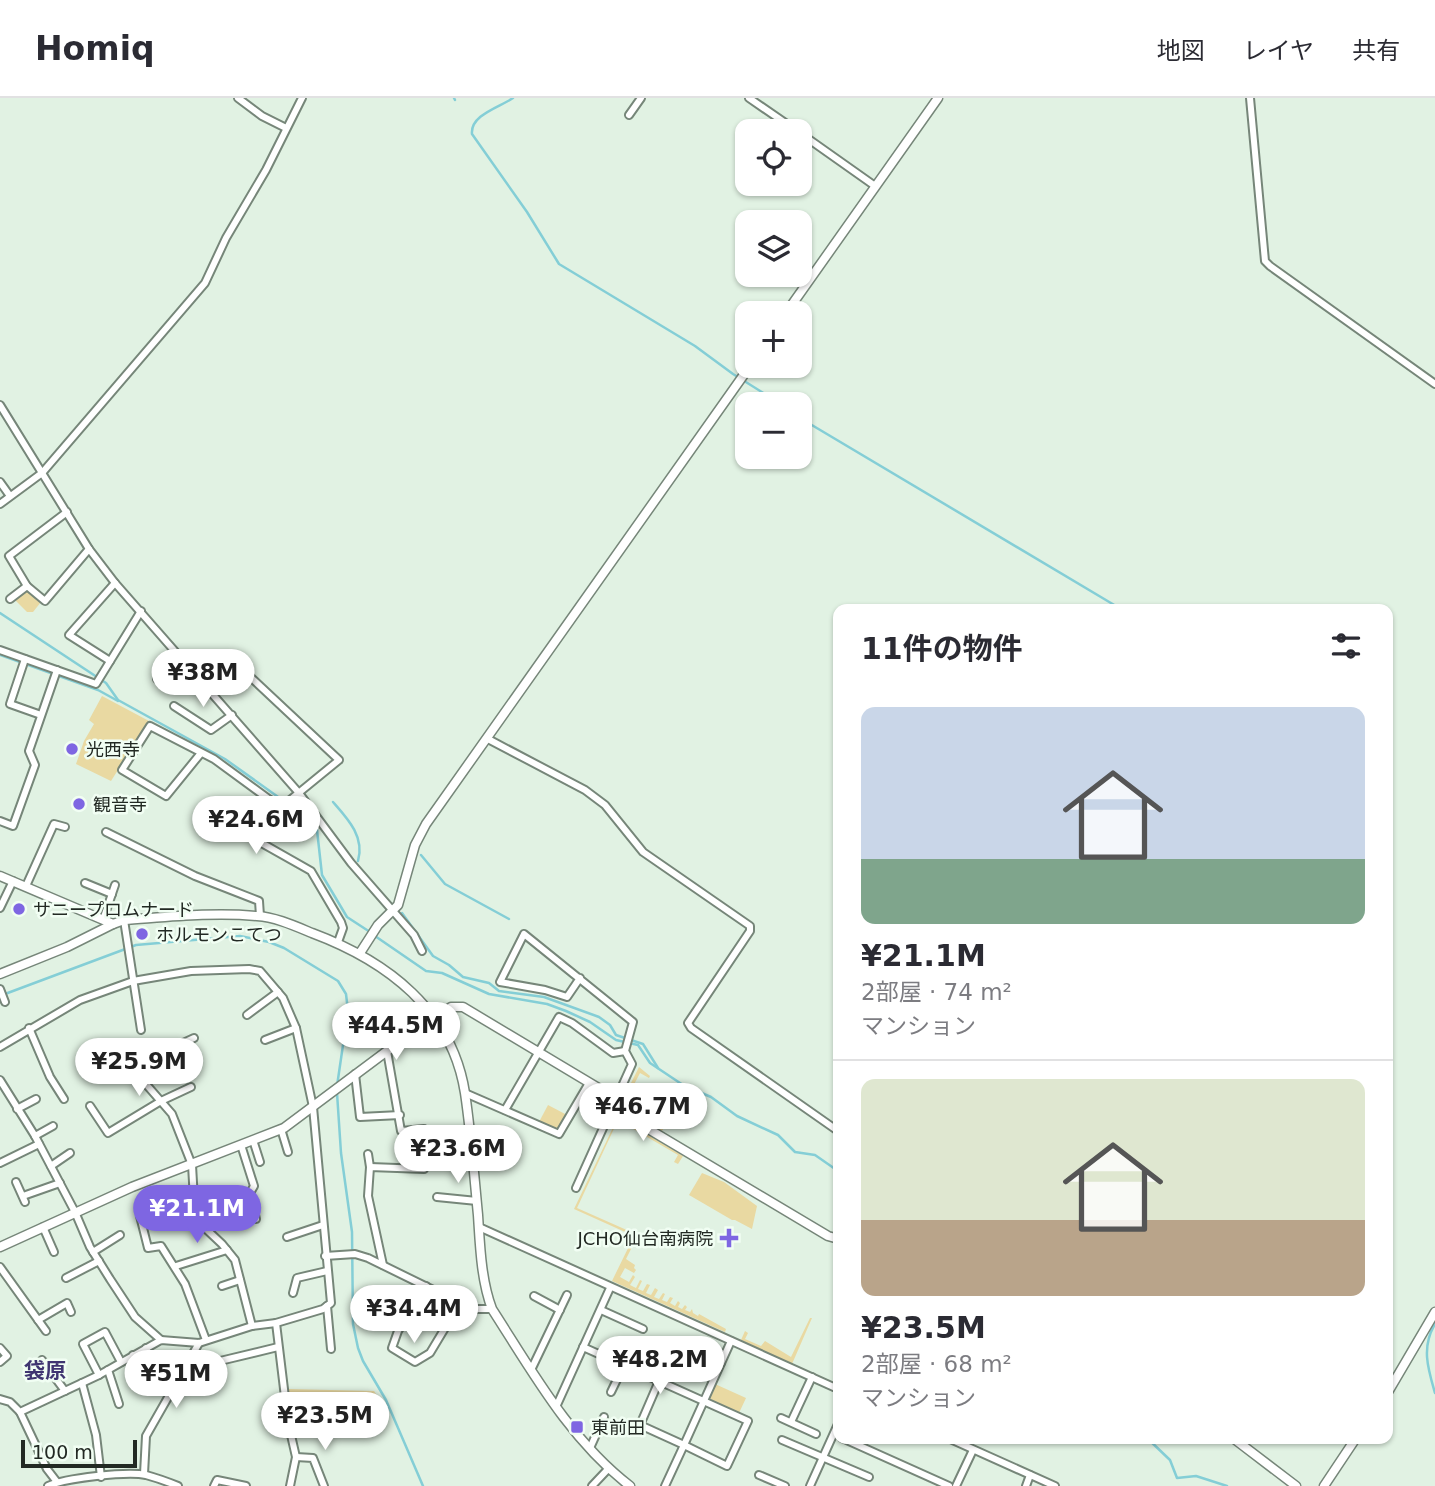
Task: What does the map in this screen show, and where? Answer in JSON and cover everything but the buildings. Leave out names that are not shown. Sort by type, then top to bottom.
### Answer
[{"type":"street","points":[[238,98],[262,116],[286,128]]},
{"type":"street","points":[[0,503],[42,473],[205,283],[226,238],[266,170],[302,98]]},
{"type":"street","points":[[629,116],[641,98]]},
{"type":"street","points":[[750,98],[780,119]]},
{"type":"street","points":[[794,301],[938,98]]},
{"type":"street","points":[[1250,98],[1265,261],[1269,267],[1435,384]]},
{"type":"street","points":[[812,142],[875,186]]},
{"type":"street","points":[[360,953],[378,925],[398,905],[420,834],[741,378]]},
{"type":"street","points":[[0,405],[89,549],[115,583],[299,793],[351,863],[414,935],[422,951]]},
{"type":"street","points":[[0,482],[10,496]]},
{"type":"street","points":[[66,512],[9,556],[27,586],[44,601],[89,549]]},
{"type":"street","points":[[110,660],[69,635],[115,583]]},
{"type":"street","points":[[10,599],[27,586]]},
{"type":"street","points":[[0,650],[55,674],[96,684],[141,611]]},
{"type":"street","points":[[157,679],[174,651]]},
{"type":"street","points":[[201,681],[228,656],[339,760],[299,793],[283,811],[243,779],[201,753],[150,726],[122,769],[166,796],[201,753]]},
{"type":"street","points":[[24,662],[10,704],[41,715]]},
{"type":"street","points":[[0,821],[13,826],[35,765],[29,751],[55,674]]},
{"type":"street","points":[[174,706],[211,730],[232,715]]},
{"type":"street","points":[[488,739],[585,790],[605,805],[643,852],[750,926],[750,931],[688,1023],[691,1028],[833,1127]]},
{"type":"street","points":[[270,800],[242,832],[311,871],[341,922],[343,928],[338,942]]},
{"type":"street","points":[[26,886],[54,824],[65,827]]},
{"type":"street","points":[[106,832],[195,876],[259,901],[260,916]]},
{"type":"street","points":[[0,876],[113,924]]},
{"type":"street","points":[[0,908],[13,881]]},
{"type":"street","points":[[85,884],[112,894]]},
{"type":"street","points":[[103,920],[115,885]]},
{"type":"street","points":[[0,974],[124,920],[219,914],[260,916],[338,942],[360,953],[418,998],[435,1018],[453,1049],[465,1093],[479,1227],[488,1298],[492,1309],[556,1407],[590,1448],[629,1486]]},
{"type":"street","points":[[124,920],[141,1030]]},
{"type":"street","points":[[576,1188],[632,1063],[625,1049],[633,1022],[580,978],[524,934],[500,982],[567,997],[580,978]]},
{"type":"street","points":[[0,1047],[80,1000],[133,981],[191,971],[260,971],[278,992],[296,1028],[313,1107],[331,1303],[323,1310],[276,1323],[252,1326],[202,1341],[160,1340],[99,1375],[20,1412]]},
{"type":"street","points":[[0,989],[5,1002]]},
{"type":"street","points":[[247,1015],[278,992]]},
{"type":"street","points":[[0,1247],[132,1187],[281,1129],[451,1007],[463,1007],[589,1083],[615,1101],[635,1121],[833,1237]]},
{"type":"street","points":[[505,1110],[559,1017],[572,1023],[613,1053],[625,1049]]},
{"type":"street","points":[[29,1028],[50,1077],[64,1099]]},
{"type":"street","points":[[265,1040],[296,1028]]},
{"type":"street","points":[[194,1038],[131,1067],[172,1114],[192,1165],[194,1200],[205,1228],[235,1260],[252,1326]]},
{"type":"street","points":[[370,1167],[424,1169],[424,1129],[401,1130],[387,1051]]},
{"type":"street","points":[[355,1074],[360,1118],[400,1115]]},
{"type":"street","points":[[0,1080],[37,1140],[93,1252],[135,1317],[160,1340]]},
{"type":"street","points":[[465,1093],[559,1135],[589,1083]]},
{"type":"street","points":[[90,1107],[108,1133],[161,1101],[191,1087]]},
{"type":"street","points":[[17,1109],[36,1099]]},
{"type":"street","points":[[0,1163],[37,1140],[53,1126]]},
{"type":"street","points":[[281,1129],[288,1152]]},
{"type":"street","points":[[253,1140],[260,1162]]},
{"type":"street","points":[[241,1145],[254,1186],[250,1193],[256,1219]]},
{"type":"street","points":[[51,1166],[70,1153]]},
{"type":"street","points":[[368,1154],[368,1196],[383,1265]]},
{"type":"street","points":[[16,1182],[24,1199],[60,1183]]},
{"type":"street","points":[[437,1197],[477,1201]]},
{"type":"street","points":[[144,1475],[146,1436],[202,1341],[176,1266],[161,1246],[148,1248],[140,1216],[194,1200]]},
{"type":"street","points":[[287,1237],[323,1225]]},
{"type":"street","points":[[43,1227],[54,1252]]},
{"type":"street","points":[[479,1227],[833,1387]]},
{"type":"street","points":[[93,1252],[120,1235]]},
{"type":"street","points":[[176,1266],[227,1250]]},
{"type":"street","points":[[325,1256],[355,1254],[472,1309],[492,1309]]},
{"type":"street","points":[[66,1278],[99,1261]]},
{"type":"street","points":[[0,1267],[46,1331]]},
{"type":"street","points":[[293,1293],[297,1278],[327,1271]]},
{"type":"street","points":[[222,1286],[240,1280]]},
{"type":"street","points":[[426,1286],[398,1331],[392,1348],[415,1362],[430,1353],[460,1303]]},
{"type":"street","points":[[556,1407],[610,1288]]},
{"type":"street","points":[[531,1370],[567,1295]]},
{"type":"street","points":[[534,1296],[560,1310]]},
{"type":"street","points":[[38,1320],[67,1303],[71,1312]]},
{"type":"street","points":[[327,1306],[331,1349]]},
{"type":"street","points":[[601,1310],[643,1329]]},
{"type":"street","points":[[1393,1383],[1435,1311]]},
{"type":"street","points":[[276,1323],[288,1422],[296,1457],[290,1486]]},
{"type":"street","points":[[99,1375],[83,1344],[105,1332],[121,1362]]},
{"type":"street","points":[[665,1486],[731,1341]]},
{"type":"street","points":[[675,1342],[721,1363]]},
{"type":"street","points":[[220,1361],[278,1347]]},
{"type":"street","points":[[583,1347],[624,1365],[747,1421],[727,1466],[640,1425],[659,1381]]},
{"type":"street","points":[[0,1348],[7,1356],[0,1362]]},
{"type":"street","points":[[146,1348],[153,1366]]},
{"type":"street","points":[[132,1355],[144,1380]]},
{"type":"street","points":[[42,1360],[65,1391]]},
{"type":"street","points":[[611,1392],[624,1365]]},
{"type":"street","points":[[108,1370],[119,1404]]},
{"type":"street","points":[[791,1422],[812,1377]]},
{"type":"street","points":[[82,1383],[96,1435],[101,1476]]},
{"type":"street","points":[[1,1401],[10,1402],[20,1412],[47,1468],[57,1482]]},
{"type":"street","points":[[590,1448],[604,1417]]},
{"type":"street","points":[[781,1418],[816,1434]]},
{"type":"street","points":[[782,1440],[869,1477]]},
{"type":"street","points":[[810,1486],[823,1457],[833,1444]]},
{"type":"street","points":[[854,1444],[949,1486]]},
{"type":"street","points":[[960,1444],[1055,1486]]},
{"type":"street","points":[[1241,1444],[1296,1486]]},
{"type":"street","points":[[1324,1486],[1352,1444]]},
{"type":"street","points":[[956,1486],[973,1450]]},
{"type":"street","points":[[296,1457],[313,1458],[324,1486]]},
{"type":"street","points":[[592,1486],[609,1468]]},
{"type":"street","points":[[48,1486],[57,1482],[83,1482],[101,1476],[144,1475],[178,1486]]},
{"type":"street","points":[[759,1475],[785,1486]]},
{"type":"street","points":[[1026,1486],[1030,1475]]},
{"type":"street","points":[[214,1486],[217,1480],[246,1486]]},
{"type":"shaded area","points":[[24,591],[30,591],[41,602],[33,612],[27,612],[15,600]]},
{"type":"shaded area","points":[[102,696],[149,721],[111,781],[76,764],[84,741],[94,724],[89,720]]},
{"type":"shaded area","points":[[639,1067],[650,1076],[649,1078],[640,1073],[626,1100],[645,1111],[642,1116],[661,1127],[666,1124],[662,1131],[637,1116],[635,1109],[622,1101]]},
{"type":"shaded area","points":[[548,1105],[567,1115],[555,1130],[539,1122]]},
{"type":"shaded area","points":[[618,1117],[683,1156],[678,1164],[674,1162],[678,1155],[618,1120],[577,1208],[638,1235],[626,1259],[635,1265],[636,1270],[634,1273],[625,1268],[620,1277],[629,1282],[633,1275],[635,1277],[630,1285],[636,1288],[640,1280],[642,1281],[638,1289],[643,1291],[647,1284],[650,1285],[646,1293],[651,1295],[655,1288],[658,1290],[654,1297],[659,1299],[663,1293],[665,1294],[662,1300],[667,1302],[670,1297],[673,1298],[670,1303],[675,1306],[678,1301],[678,1307],[682,1309],[685,1305],[685,1310],[690,1312],[692,1309],[698,1316],[699,1314],[726,1329],[725,1332],[612,1281],[634,1236],[574,1209]]},
{"type":"shaded area","points":[[702,1173],[724,1182],[757,1206],[752,1229],[689,1195]]},
{"type":"shaded area","points":[[810,1318],[792,1364],[741,1340],[745,1331],[748,1333],[745,1339],[761,1346],[765,1341],[791,1357]]},
{"type":"shaded area","points":[[715,1384],[746,1398],[739,1413],[709,1397]]},
{"type":"shaded area","points":[[287,1389],[374,1391],[380,1400],[327,1410],[290,1412]]},
{"type":"waterway","points":[[513,98],[481,117],[473,127],[472,134],[527,212],[559,264],[695,346],[762,392]]},
{"type":"waterway","points":[[812,425],[1113,604]]},
{"type":"waterway","points":[[0,613],[106,683],[118,700],[225,759],[309,819],[317,830],[322,875],[347,917],[370,932]]},
{"type":"waterway","points":[[0,655],[98,690],[118,701]]},
{"type":"waterway","points":[[333,802],[357,836],[360,852],[358,861]]},
{"type":"waterway","points":[[421,855],[445,884],[509,919]]},
{"type":"waterway","points":[[402,913],[433,956],[463,977],[489,983],[499,991],[544,997],[599,1017],[610,1025],[616,1035],[643,1044],[658,1068]]},
{"type":"waterway","points":[[5,994],[136,945],[240,936],[269,942],[284,948],[338,981],[346,994],[348,1011],[337,1086]]},
{"type":"waterway","points":[[375,936],[426,971],[442,973],[489,994],[547,1004],[590,1022],[616,1040],[638,1045],[650,1063],[683,1085],[711,1097],[737,1116],[778,1135],[795,1152],[815,1155],[833,1168]]},
{"type":"waterway","points":[[337,1093],[341,1153],[352,1232],[353,1324],[358,1348],[386,1400],[423,1486]]},
{"type":"waterway","points":[[1435,1324],[1427,1350],[1428,1367],[1435,1393]]},
{"type":"waterway","points":[[1153,1444],[1170,1460],[1177,1478],[1196,1476],[1227,1486]]},
{"type":"place","name":"光西寺","points":[[72,749]]},
{"type":"place","name":"観音寺","points":[[79,804]]},
{"type":"place","name":"サニープロムナード","points":[[19,909]]},
{"type":"place","name":"ホルモンこてつ","points":[[142,934]]},
{"type":"place","name":"JCHO仙台南病院","points":[[729,1238]]},
{"type":"place","name":"東前田","points":[[577,1427]]},
{"type":"district","name":"袋原","points":[[45,1371]]}]
